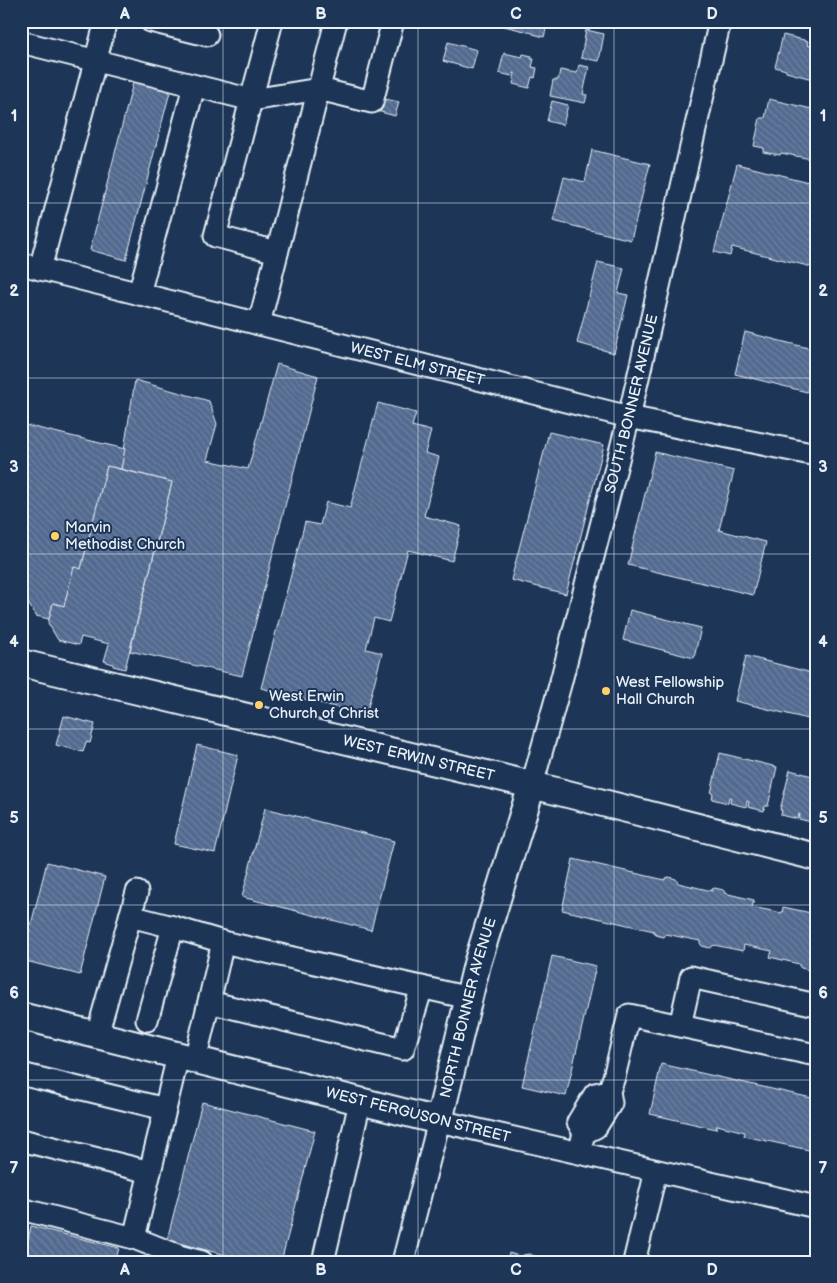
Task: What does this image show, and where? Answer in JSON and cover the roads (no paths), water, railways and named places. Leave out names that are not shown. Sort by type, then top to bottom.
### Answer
[{"type":"main road","name":"WEST ERWIN STREET","points":[[21,663],[532,785],[816,857]]},
{"type":"main road","name":"NORTH BONNER AVENUE","points":[[439,1122],[477,964],[532,785]]},
{"type":"main road","name":"WEST FERGUSON STREET","points":[[21,1016],[439,1122]]},
{"type":"street","points":[[31,266],[96,61],[106,21]]},
{"type":"street","points":[[152,21],[207,35]]},
{"type":"street","points":[[272,21],[215,236],[277,252]]},
{"type":"street","points":[[259,324],[336,21]]},
{"type":"street","points":[[21,42],[252,100],[319,88],[372,102],[394,21]]},
{"type":"street","name":"SOUTH BONNER AVENUE","points":[[532,785],[560,685],[629,417],[720,21]]},
{"type":"street","points":[[139,294],[194,86]]},
{"type":"street","name":"WEST ELM STREET","points":[[31,266],[629,417],[816,455]]},
{"type":"street","points":[[96,1035],[137,892]]},
{"type":"street","points":[[130,916],[223,942],[469,998]]},
{"type":"street","points":[[147,1020],[173,927]]},
{"type":"street","points":[[134,1238],[165,1110],[209,1002],[223,942]]},
{"type":"street","points":[[680,1026],[691,977],[816,1005]]},
{"type":"street","points":[[209,1002],[403,1049],[422,987]]},
{"type":"street","points":[[581,1143],[578,1122],[595,1094],[609,1091],[629,1015],[816,1055]]},
{"type":"street","points":[[21,1074],[165,1110]]},
{"type":"street","points":[[323,1262],[360,1102]]},
{"type":"street","name":"WEST FERGUSON STREET","points":[[439,1122],[581,1143],[656,1171],[816,1207]]},
{"type":"street","name":"NORTH BONNER AVENUE","points":[[403,1262],[439,1122]]},
{"type":"street","points":[[21,1140],[150,1172]]},
{"type":"street","points":[[634,1262],[656,1171]]},
{"type":"street","points":[[21,1209],[134,1238],[182,1257],[202,1262]]},
{"type":"place","name":"Marvin Methodist Church","points":[[55,536]]},
{"type":"place","name":"West Fellowship Hall Church","points":[[606,691]]},
{"type":"place","name":"West Erwin Church of Christ","points":[[259,705]]}]
